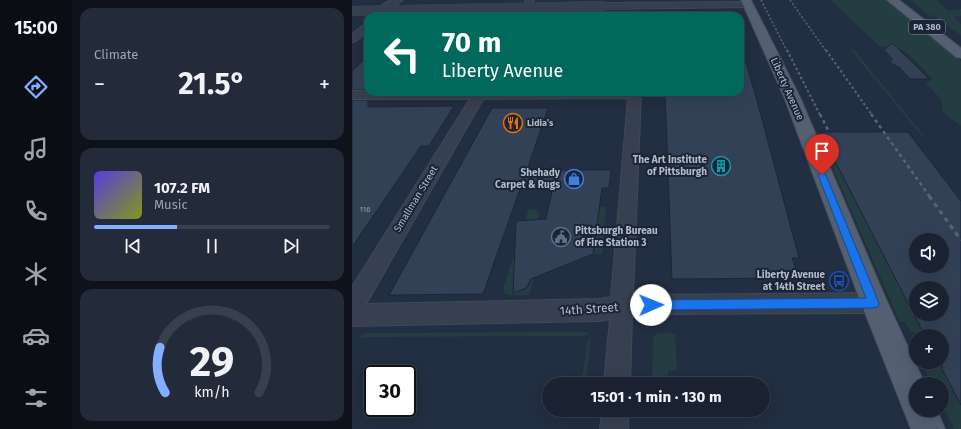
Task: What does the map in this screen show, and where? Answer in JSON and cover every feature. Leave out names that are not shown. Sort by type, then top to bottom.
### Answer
[{"type":"main road","name":"PA 380","points":[[892,0],[961,54]]},
{"type":"main road","name":"PA 380","points":[[904,0],[961,43]]},
{"type":"main road","name":"Liberty Avenue","points":[[747,3],[792,97],[874,303],[909,385]]},
{"type":"main road","points":[[923,417],[928,429]]},
{"type":"street","points":[[379,12],[398,0]]},
{"type":"street","points":[[390,12],[399,4],[398,0]]},
{"type":"street","points":[[522,12],[530,0]]},
{"type":"street","points":[[533,12],[540,0]]},
{"type":"street","points":[[352,11],[604,6],[642,3],[747,3]]},
{"type":"street","points":[[352,39],[364,29]]},
{"type":"street","points":[[352,95],[364,95]]},
{"type":"street","name":"Smallman Street","points":[[352,307],[478,96]]},
{"type":"street","points":[[617,377],[635,96]]},
{"type":"street","name":"14th Street","points":[[352,315],[600,310],[622,306],[874,303]]},
{"type":"street","points":[[614,429],[615,417]]},
{"type":"green space","points":[[831,0],[886,0],[961,61],[961,126],[943,112],[941,99],[925,82],[933,80],[913,59],[900,49],[878,45]]},
{"type":"green space","points":[[911,0],[937,0],[947,10],[961,9],[961,16],[954,17],[961,24],[961,35],[932,15],[930,16]]},
{"type":"green space","points":[[851,50],[854,50],[934,148],[915,128]]},
{"type":"green space","points":[[817,132],[820,132],[909,305],[909,321],[917,321],[921,329],[909,330],[905,322],[900,322]]},
{"type":"green space","points":[[586,207],[606,207],[602,254],[593,254],[599,210],[585,210]]},
{"type":"green space","points":[[529,208],[538,211],[539,215],[516,290],[524,290],[530,284],[531,279],[534,278],[529,295],[507,295],[504,293],[504,285]]},
{"type":"green space","points":[[366,333],[589,333],[584,336],[360,337]]},
{"type":"green space","points":[[658,333],[675,334],[677,371],[668,371],[668,377],[652,377],[653,340],[655,335]]},
{"type":"green space","points":[[591,336],[587,377],[582,377],[588,340]]},
{"type":"green space","points":[[924,369],[942,369],[946,377],[928,377]]},
{"type":"green space","points":[[949,383],[961,405],[961,429],[954,429],[948,417]]},
{"type":"building","points":[[892,43],[929,79],[910,79],[899,67],[890,63],[892,59],[884,50]]},
{"type":"building","name":"The Art Institute of Pittsburgh","points":[[744,56],[799,258],[792,258],[799,278],[672,279],[665,96],[744,96]]},
{"type":"building","points":[[364,60],[364,90],[352,90],[352,71]]},
{"type":"building","points":[[352,100],[368,100],[368,107],[454,106],[429,146],[421,146],[352,247]]},
{"type":"building","points":[[492,108],[548,108],[527,170],[611,170],[609,188],[602,188],[593,254],[531,279],[526,288],[513,293],[516,221],[546,219],[553,188],[520,189],[483,294],[389,295]]},
{"type":"building","points":[[820,132],[908,132],[961,201],[961,405],[949,382],[949,377],[946,377],[942,369],[949,369],[949,329],[921,329],[917,321],[949,321],[949,281],[909,281],[909,305]]},
{"type":"railway","points":[[761,0],[787,51]]},
{"type":"railway","points":[[790,0],[826,51]]},
{"type":"railway","points":[[787,50],[820,115]]},
{"type":"railway","points":[[826,50],[872,115]]},
{"type":"railway","points":[[820,114],[829,132]]},
{"type":"railway","points":[[871,114],[930,197]]},
{"type":"railway","points":[[929,196],[961,240]]},
{"type":"place","name":"Lidia’s","points":[[513,123]]},
{"type":"place","name":"The Art Institute of Pittsburgh","points":[[721,166]]},
{"type":"place","name":"Shehady Carpet & Rugs","points":[[574,179]]},
{"type":"place","name":"Pittsburgh Bureau of Fire Station 3","points":[[561,237]]},
{"type":"place","name":"Liberty Avenue at 14th Street","points":[[839,281]]},
{"type":"route","points":[[651,305],[874,303],[822,175]]}]
